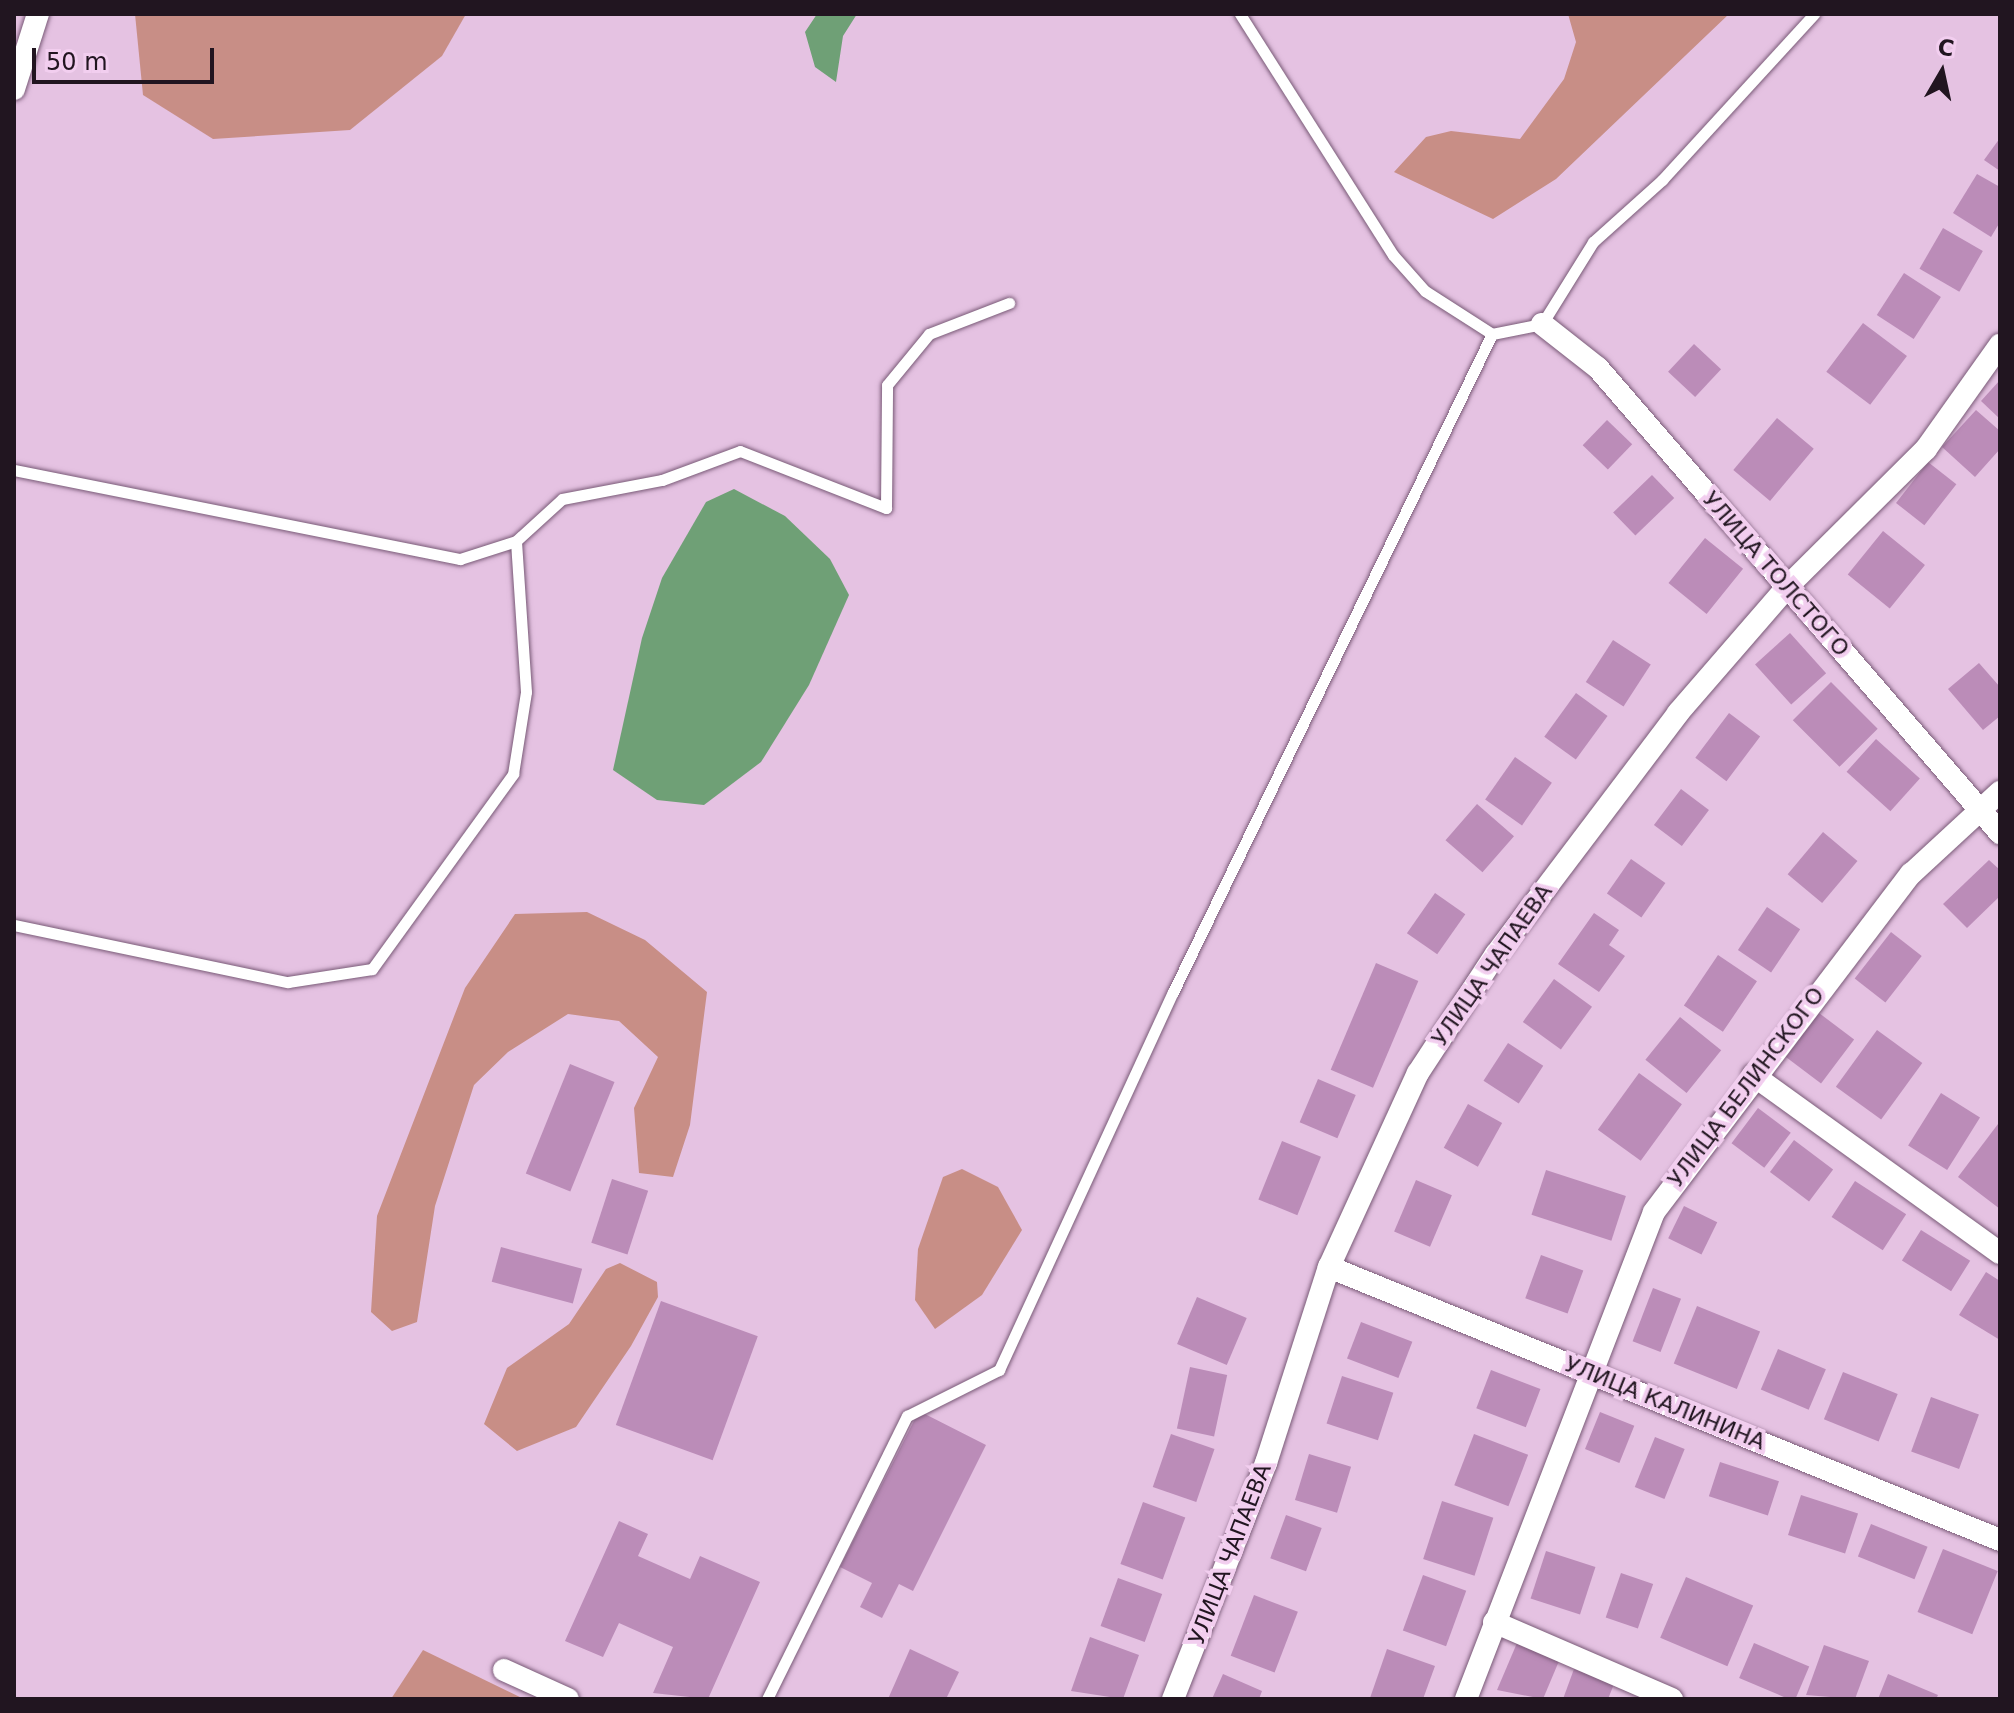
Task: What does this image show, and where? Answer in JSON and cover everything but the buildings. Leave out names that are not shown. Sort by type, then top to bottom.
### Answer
[{"type":"street","points":[[14,89],[38,14]]},
{"type":"street","name":"УЛИЦА ТОЛСТОГО","points":[[1542,324],[1598,368],[2000,833]]},
{"type":"street","name":"УЛИЦА ЧАПАЕВА","points":[[1173,1699],[1266,1463],[1329,1267],[1418,1073],[1496,954],[1678,713],[1787,587],[1926,449],[2000,345]]},
{"type":"street","name":"УЛИЦА БЕЛИНСКОГО","points":[[1466,1699],[1654,1212],[1753,1075],[1911,874],[2000,792]]},
{"type":"street","points":[[1753,1075],[2000,1253]]},
{"type":"street","name":"УЛИЦА КАЛИНИНА","points":[[1329,1267],[2000,1540]]},
{"type":"street","points":[[1494,1622],[1672,1699]]},
{"type":"street","points":[[504,1670],[568,1699]]},
{"type":"lane","points":[[1240,14],[1393,255],[1425,291],[1492,334],[1542,324],[1593,242],[1662,180],[1814,14]]},
{"type":"lane","points":[[14,470],[460,559],[516,541],[562,499],[662,480],[740,451],[886,508],[887,385],[929,334],[1009,303]]},
{"type":"lane","points":[[767,1699],[907,1416],[999,1370],[1185,966],[1492,334]]},
{"type":"lane","points":[[14,925],[288,982],[372,969],[513,774],[526,692],[516,541]]},
{"type":"shaded area","points":[[135,14],[466,14],[442,56],[350,130],[213,139],[143,95]]},
{"type":"shaded area","points":[[817,14],[857,14],[843,36],[836,82],[815,67],[805,32]]},
{"type":"shaded area","points":[[1568,14],[1729,14],[1556,179],[1493,219],[1394,172],[1426,137],[1451,131],[1520,139],[1564,79],[1576,42]]},
{"type":"shaded area","points":[[734,489],[785,516],[830,559],[849,595],[809,685],[761,762],[704,805],[657,800],[613,770],[642,638],[662,578],[706,502]]},
{"type":"shaded area","points":[[587,912],[645,940],[707,992],[690,1125],[673,1177],[639,1173],[634,1108],[658,1057],[619,1021],[568,1014],[508,1052],[474,1085],[435,1206],[417,1322],[392,1331],[371,1312],[377,1216],[465,988],[515,914]]},
{"type":"shaded area","points":[[962,1169],[998,1187],[1022,1230],[982,1295],[935,1329],[915,1300],[918,1249],[943,1177]]},
{"type":"shaded area","points":[[620,1263],[657,1282],[658,1297],[631,1346],[576,1427],[517,1451],[484,1424],[507,1368],[569,1324],[606,1269]]},
{"type":"shaded area","points":[[423,1650],[524,1699],[391,1699]]}]
